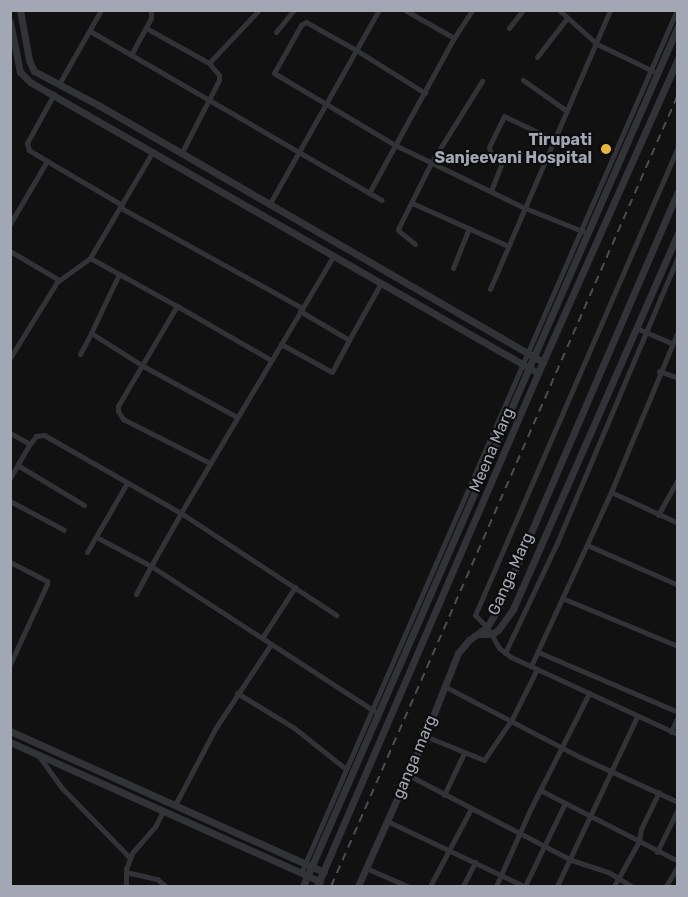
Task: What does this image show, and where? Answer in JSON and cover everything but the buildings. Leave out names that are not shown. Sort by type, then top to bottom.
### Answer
[{"type":"street","points":[[21,10],[29,60],[34,72],[59,84],[543,362]]},
{"type":"street","points":[[100,10],[27,143],[29,150],[349,340]]},
{"type":"street","points":[[131,55],[151,18],[151,10]]},
{"type":"street","points":[[209,63],[259,10]]},
{"type":"street","points":[[276,32],[294,10]]},
{"type":"street","points":[[269,205],[379,10]]},
{"type":"street","points":[[405,10],[454,38]]},
{"type":"street","points":[[369,193],[454,38],[472,10]]},
{"type":"street","points":[[509,28],[523,10]]},
{"type":"street","points":[[559,10],[597,44],[669,78]]},
{"type":"street","points":[[490,289],[610,10]]},
{"type":"street","points":[[654,71],[677,10]]},
{"type":"street","points":[[537,57],[567,18]]},
{"type":"street","points":[[10,22],[20,72],[30,82],[538,373]]},
{"type":"street","points":[[425,93],[306,22],[301,25],[275,69],[276,76],[395,146],[525,208],[598,238]]},
{"type":"street","name":"Meena Marg","points":[[303,886],[308,865],[529,356],[654,71],[678,26]]},
{"type":"street","points":[[146,28],[209,63],[219,78],[210,101],[181,154]]},
{"type":"street","points":[[90,31],[381,200]]},
{"type":"street","points":[[10,742],[304,875],[319,884],[538,373],[678,59]]},
{"type":"street","points":[[523,80],[567,111]]},
{"type":"street","points":[[415,244],[399,230],[431,163],[482,81]]},
{"type":"street","points":[[491,191],[502,162],[491,155],[489,147],[504,116],[555,140]]},
{"type":"street","points":[[538,652],[678,714],[674,733],[505,653],[489,630],[476,618],[476,611],[678,147]]},
{"type":"street","points":[[10,358],[59,280],[90,258],[153,152]]},
{"type":"street","points":[[10,224],[47,161]]},
{"type":"street","name":"Ganga Marg","points":[[489,630],[678,192]]},
{"type":"street","points":[[412,202],[508,246]]},
{"type":"street","points":[[453,268],[469,228]]},
{"type":"street","name":"Ganga Marg","points":[[479,634],[503,626],[513,609],[678,232]]},
{"type":"street","points":[[10,251],[59,280]]},
{"type":"street","points":[[136,594],[210,463],[334,255]]},
{"type":"street","points":[[505,653],[558,543],[678,257]]},
{"type":"street","points":[[90,258],[271,360]]},
{"type":"street","points":[[80,354],[119,274]]},
{"type":"street","points":[[281,344],[332,372],[381,283]]},
{"type":"street","points":[[177,306],[118,406],[120,416],[210,463]]},
{"type":"street","points":[[636,328],[671,343]]},
{"type":"street","points":[[531,666],[611,492],[659,371],[678,331]]},
{"type":"street","points":[[91,333],[142,366],[237,417]]},
{"type":"street","points":[[659,371],[678,378]]},
{"type":"street","points":[[10,433],[30,444]]},
{"type":"street","points":[[11,479],[30,444],[36,436],[44,435],[181,513],[336,615]]},
{"type":"street","points":[[19,466],[84,504]]},
{"type":"street","points":[[658,515],[678,479]]},
{"type":"street","points":[[87,552],[127,483]]},
{"type":"street","points":[[611,492],[678,522]]},
{"type":"street","points":[[10,501],[64,530]]},
{"type":"street","points":[[96,537],[151,566],[375,712],[390,719]]},
{"type":"street","points":[[587,545],[678,585]]},
{"type":"street","points":[[10,562],[47,581],[48,584],[10,664]]},
{"type":"street","points":[[262,638],[295,587]]},
{"type":"street","points":[[562,598],[678,646]]},
{"type":"street","name":"ganga marg","points":[[358,886],[463,645],[479,634]]},
{"type":"street","points":[[175,805],[194,766],[237,693],[271,644]]},
{"type":"street","points":[[425,736],[480,760],[487,758],[512,719],[537,669]]},
{"type":"street","points":[[444,686],[612,772],[678,802]]},
{"type":"street","points":[[237,693],[293,727],[346,769]]},
{"type":"street","points":[[496,886],[540,790],[589,693]]},
{"type":"street","points":[[308,865],[346,769],[375,712]]},
{"type":"street","points":[[557,886],[572,860],[590,816],[638,717]]},
{"type":"street","points":[[10,731],[324,872]]},
{"type":"street","points":[[444,795],[464,753]]},
{"type":"street","points":[[37,754],[62,788],[130,858]]},
{"type":"street","points":[[408,775],[519,834],[572,860],[619,878],[631,886]]},
{"type":"street","points":[[540,790],[678,861]]},
{"type":"street","points":[[614,886],[639,841],[641,829],[659,792]]},
{"type":"street","points":[[387,821],[525,886],[565,803]]},
{"type":"street","points":[[430,886],[471,809]]},
{"type":"street","points":[[657,852],[678,809]]},
{"type":"street","points":[[126,886],[126,872],[130,858],[155,827],[163,811]]},
{"type":"street","points":[[463,886],[476,862]]},
{"type":"street","points":[[666,886],[678,867]]},
{"type":"street","points":[[366,868],[407,886]]},
{"type":"street","points":[[126,872],[157,879],[165,886]]},
{"type":"railway","points":[[331,886],[678,94]]},
{"type":"place","name":"Tirupati Sanjeevani Hospital","points":[[606,149]]}]
